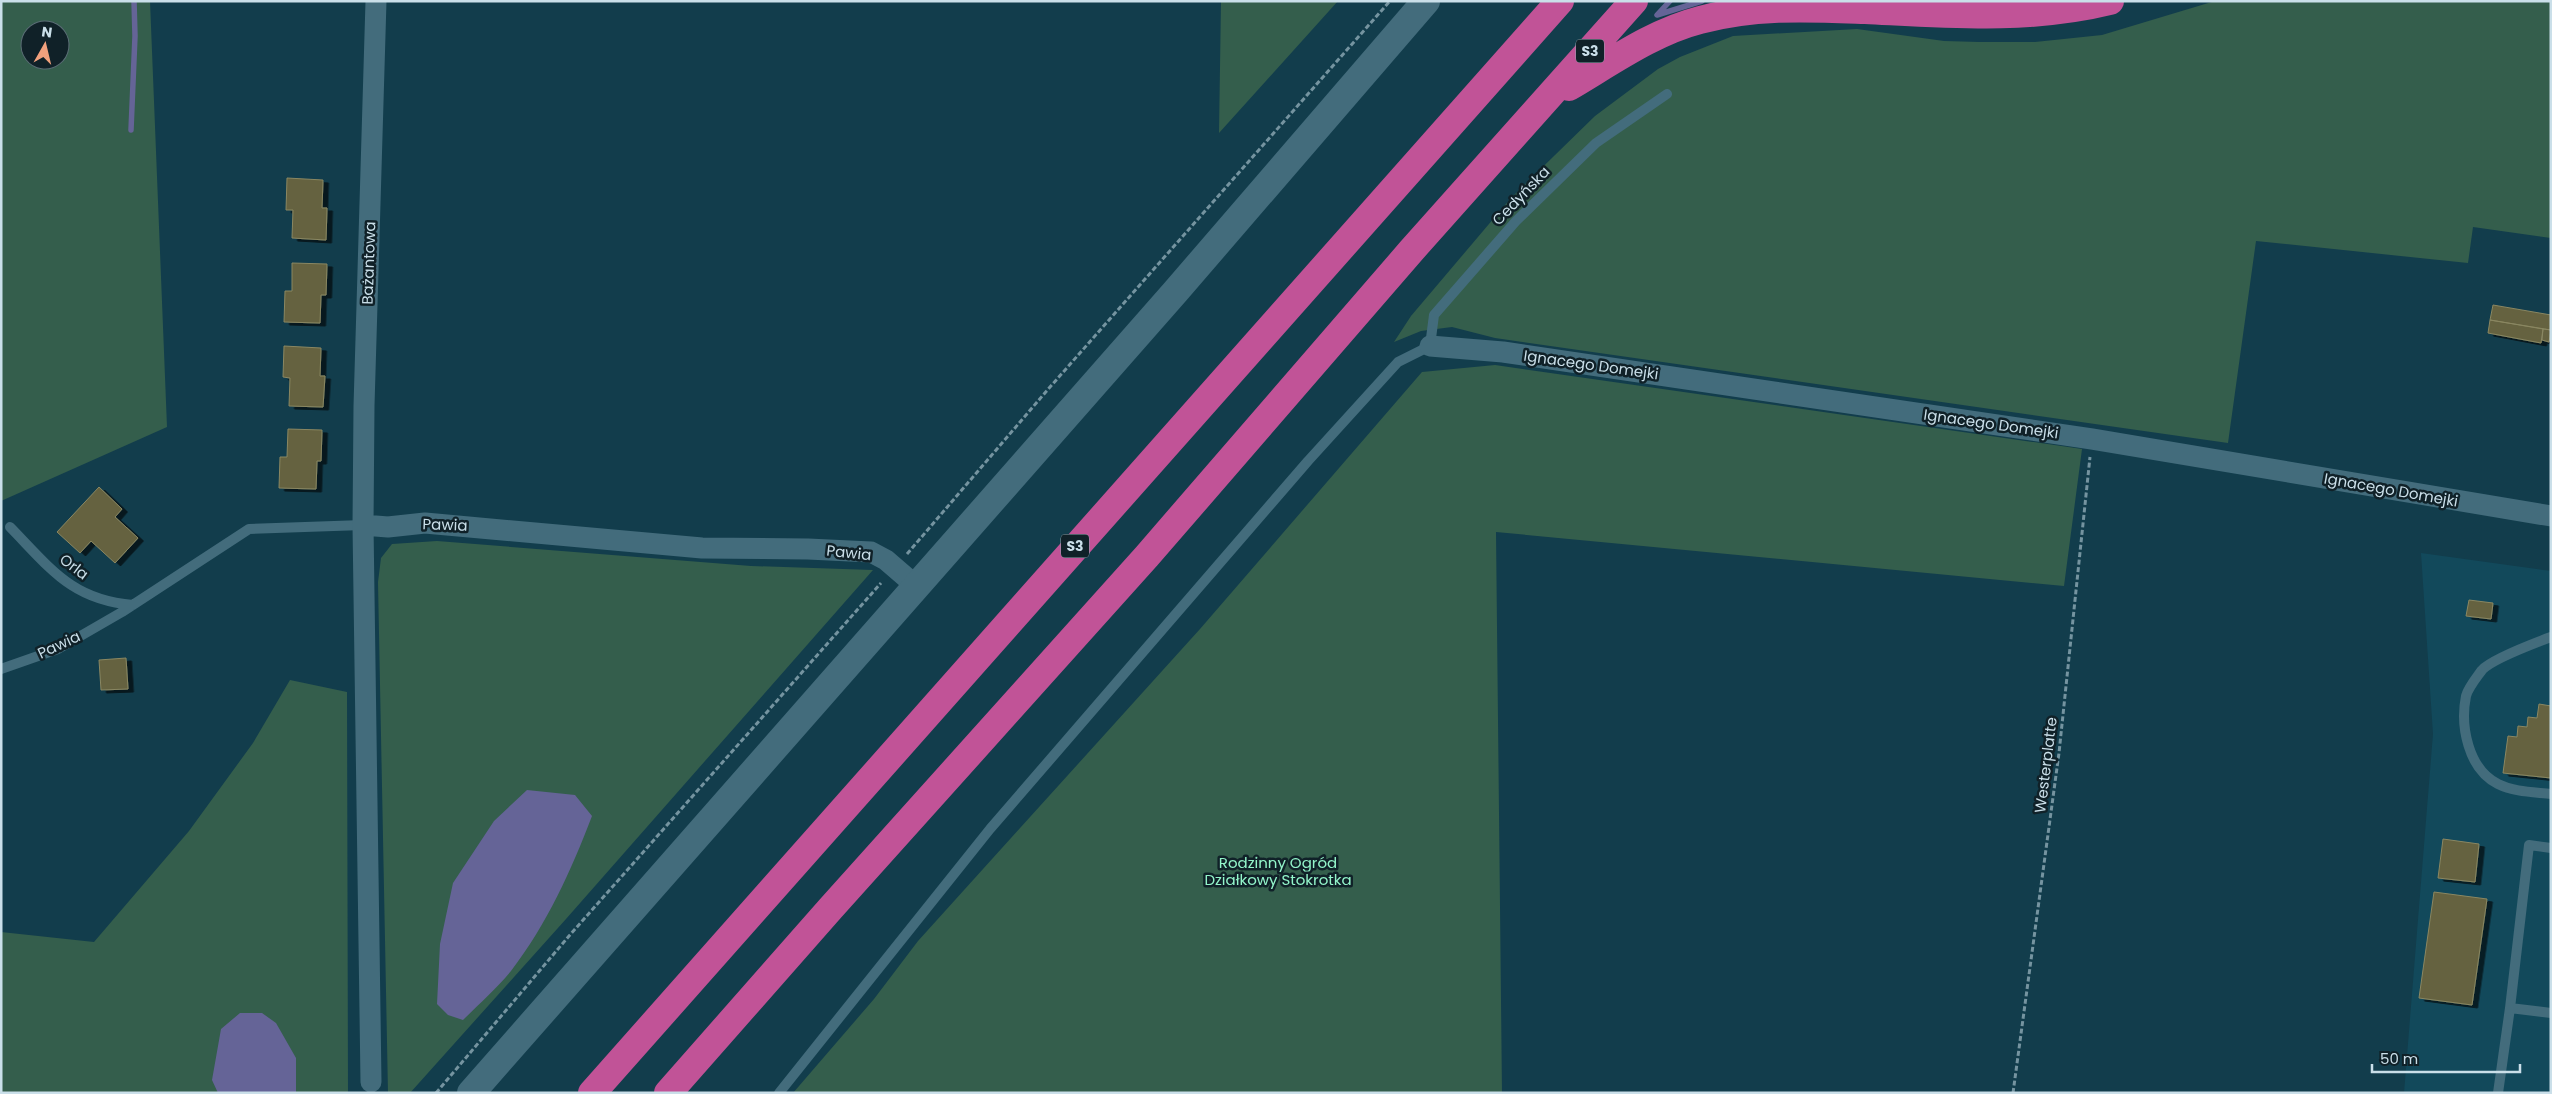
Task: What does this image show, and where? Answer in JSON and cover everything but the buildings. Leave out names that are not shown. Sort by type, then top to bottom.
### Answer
[{"type":"highway","name":"S3","points":[[592,1093],[1560,1]]},
{"type":"highway","name":"S3","points":[[668,1093],[830,909],[1147,556],[1411,251],[1634,1]]},
{"type":"highway","points":[[1546,100],[1665,32],[1699,20],[1751,9],[1810,8],[1997,16],[2032,15],[2078,9],[2110,1]]},
{"type":"main road","points":[[470,1093],[915,585],[1176,291],[1426,1]]},
{"type":"street","name":"Bażantowa","points":[[371,1082],[363,525],[364,406],[376,1]]},
{"type":"street","name":"Ignacego Domejki","points":[[1430,346],[1503,352],[2092,439],[2551,516]]},
{"type":"street","name":"Pawia","points":[[363,525],[388,526],[425,523],[702,548],[808,549],[871,552],[894,567],[915,585]]},
{"type":"lane","name":"Cedyńska","points":[[1430,346],[1434,315],[1516,221],[1596,143],[1667,94]]},
{"type":"lane","points":[[779,1093],[990,829],[1308,461],[1398,362],[1430,346]]},
{"type":"lane","name":"Pawia","points":[[1,669],[58,649],[133,605],[249,529],[363,525]]},
{"type":"lane","name":"Orla","points":[[10,528],[74,589],[110,603],[133,605]]},
{"type":"lane","points":[[2551,636],[2483,668],[2467,695],[2464,720],[2466,738],[2472,754],[2490,778],[2509,789],[2551,794]]},
{"type":"lane","points":[[2498,1093],[2529,845],[2551,848]]},
{"type":"lane","points":[[2510,1008],[2551,1013]]},
{"type":"path","points":[[436,1093],[569,936],[894,567],[919,542],[1050,387],[1390,1]]},
{"type":"path","name":"Westerplatte","points":[[2013,1093],[2060,753],[2092,439]]},
{"type":"shaded area","points":[[2421,553],[2551,571],[2551,1093],[2404,1093],[2433,734]]},
{"type":"shaded area","points":[[527,790],[575,795],[592,816],[567,877],[536,935],[511,971],[463,1020],[448,1015],[437,1004],[440,944],[453,883],[494,821]]},
{"type":"shaded area","points":[[240,1013],[262,1013],[276,1023],[296,1058],[296,1093],[218,1093],[212,1080],[221,1029]]},
{"type":"green space","points":[[1,1],[150,1],[167,427],[1,501]]},
{"type":"green space","points":[[1221,1],[1338,1],[1219,133]]},
{"type":"green space","points":[[2215,1],[2551,1],[2551,238],[2473,227],[2468,263],[2256,241],[2228,443],[1495,338],[1452,327],[1421,331],[1394,342],[1411,316],[1511,198],[1595,116],[1658,69],[1680,57],[1733,36],[1857,29],[1944,41],[1979,42],[2035,42],[2102,35]]},
{"type":"green space","name":"Rodzinny Ogród Działkowy Stokrotka","points":[[1495,365],[2082,449],[2064,586],[1496,532],[1502,1093],[793,1093],[874,999],[918,941],[1200,629],[1422,372]]},
{"type":"green space","points":[[437,541],[751,566],[873,570],[410,1093],[388,1093],[378,582],[381,558],[392,544]]},
{"type":"green space","points":[[290,680],[347,692],[348,1093],[1,1093],[1,932],[94,942],[189,831],[253,743]]},
{"type":"waterway","points":[[131,130],[135,36],[134,1]]},
{"type":"waterway","points":[[1670,1],[1657,15],[1702,1]]}]
